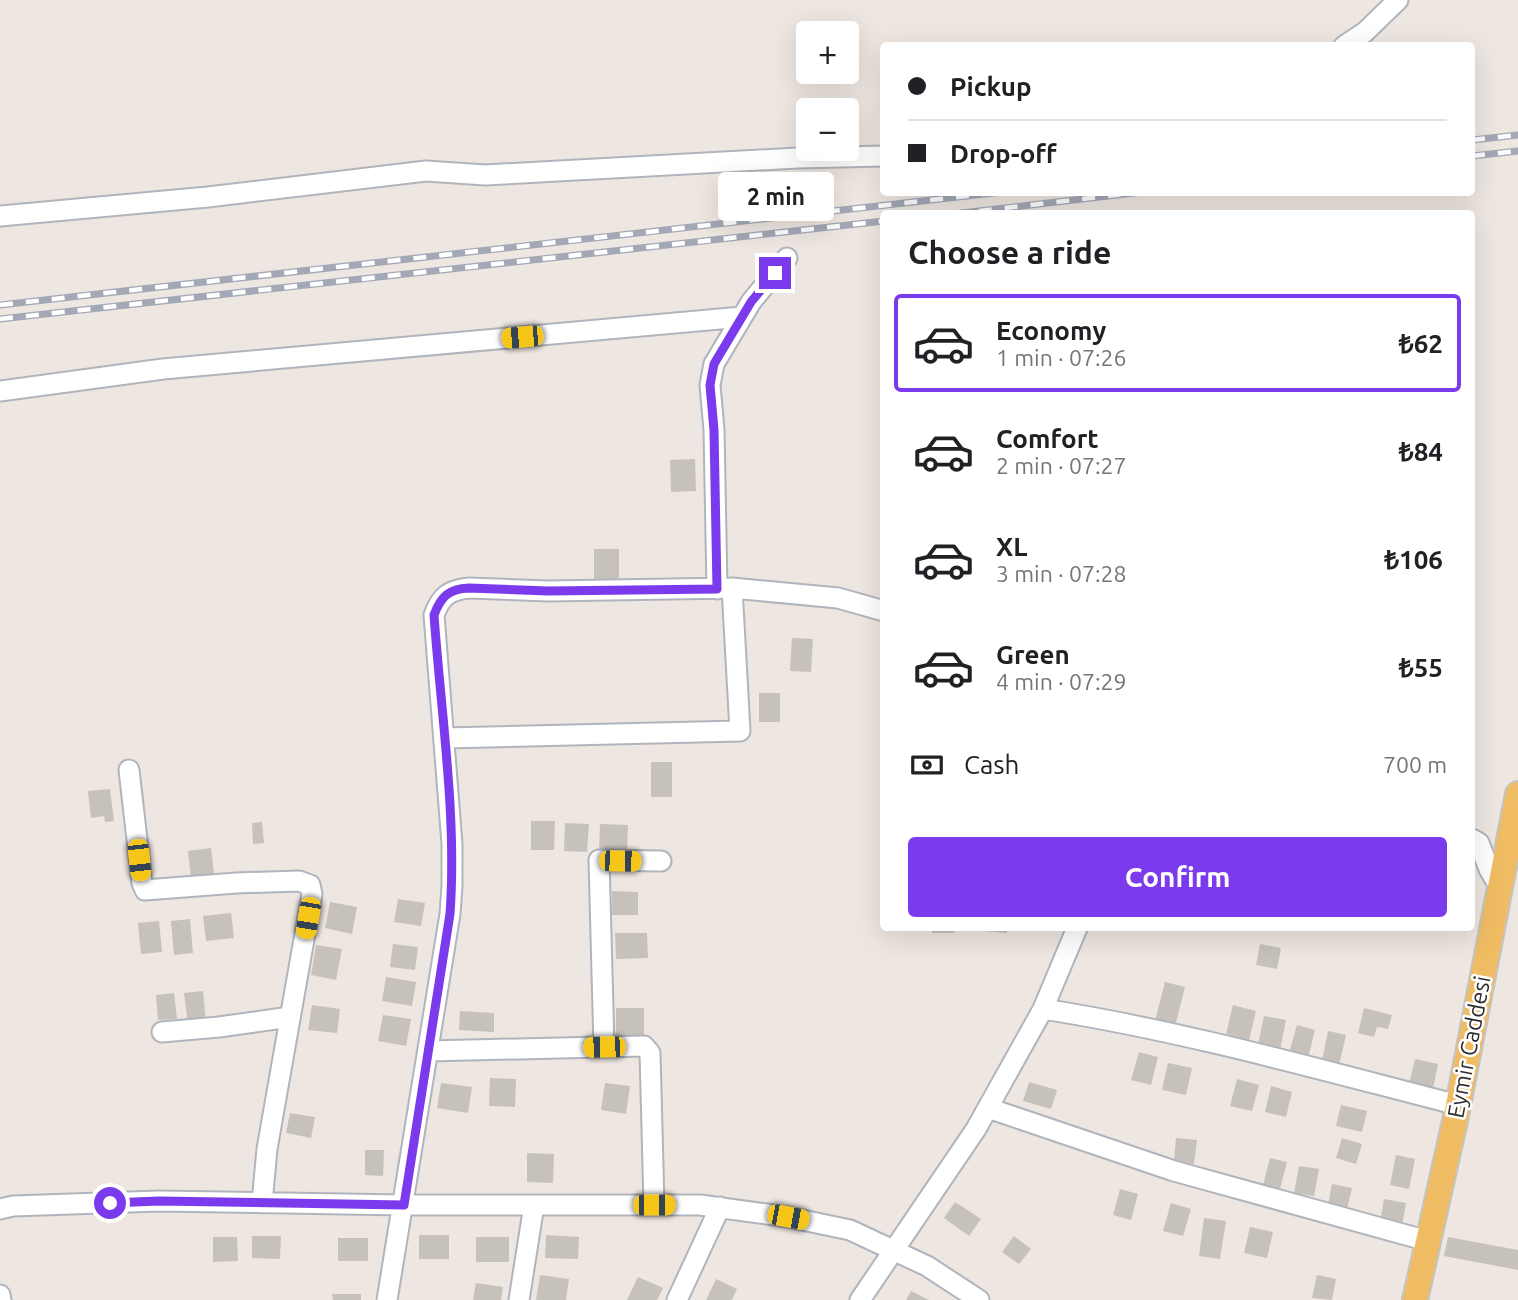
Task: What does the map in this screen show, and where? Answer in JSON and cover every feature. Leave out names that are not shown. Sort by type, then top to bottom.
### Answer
[{"type":"main road","name":"Eymir Caddesi","points":[[1415,1300],[1458,1105],[1517,804]]},
{"type":"street","points":[[1350,42],[1365,32],[1398,0]]},
{"type":"street","points":[[0,216],[208,197],[426,171],[485,175],[880,156]]},
{"type":"street","points":[[444,738],[740,730],[725,589],[710,385],[714,364],[751,302],[787,258]]},
{"type":"street","points":[[0,391],[163,369],[742,317]]},
{"type":"street","points":[[387,1300],[450,914],[452,844],[434,615],[437,605],[446,595],[457,589],[725,589],[838,598],[880,610]]},
{"type":"street","points":[[129,770],[145,890],[299,881],[310,885],[312,894],[267,1149],[262,1203]]},
{"type":"street","points":[[1475,841],[1479,844],[1500,888]]},
{"type":"street","points":[[604,1047],[599,860],[662,861]]},
{"type":"street","points":[[860,1300],[976,1129],[1044,1009],[1076,931]]},
{"type":"street","points":[[1044,1009],[1107,1019],[1210,1041],[1458,1105]]},
{"type":"street","points":[[162,1032],[290,1017]]},
{"type":"street","points":[[428,1051],[644,1046],[650,1053],[654,1205]]},
{"type":"street","points":[[988,1108],[1174,1171],[1428,1241]]},
{"type":"street","points":[[0,1209],[13,1206],[159,1201],[404,1205],[700,1205],[788,1217],[850,1230],[927,1266],[979,1300]]},
{"type":"street","points":[[519,1300],[534,1205]]},
{"type":"street","points":[[677,1300],[720,1208]]},
{"type":"street","points":[[0,1295],[1,1300]]},
{"type":"building","points":[[695,459],[696,491],[671,492],[670,460]]},
{"type":"building","points":[[594,549],[619,549],[619,580],[594,580]]},
{"type":"building","points":[[792,638],[813,639],[811,672],[790,671]]},
{"type":"building","points":[[759,693],[780,693],[780,722],[759,722]]},
{"type":"building","points":[[651,762],[672,762],[672,797],[651,797]]},
{"type":"building","points":[[110,789],[114,821],[105,822],[104,816],[91,818],[88,791]]},
{"type":"building","points":[[531,821],[555,821],[554,850],[531,850]]},
{"type":"building","points":[[262,822],[264,843],[253,844],[252,823]]},
{"type":"building","points":[[565,823],[589,824],[587,852],[564,851]]},
{"type":"building","points":[[600,824],[628,825],[627,853],[599,852]]},
{"type":"building","points":[[211,848],[214,875],[191,878],[188,851]]},
{"type":"building","points":[[612,891],[638,892],[638,915],[612,915]]},
{"type":"building","points":[[398,899],[425,903],[421,926],[394,922]]},
{"type":"building","points":[[330,902],[357,907],[352,934],[325,928]]},
{"type":"building","points":[[231,913],[234,938],[206,941],[203,916]]},
{"type":"building","points":[[190,919],[193,953],[174,955],[171,921]]},
{"type":"building","points":[[159,921],[162,952],[141,954],[138,923]]},
{"type":"building","points":[[932,931],[954,931],[954,933]]},
{"type":"building","points":[[615,933],[647,933],[648,958],[616,959]]},
{"type":"building","points":[[393,944],[418,947],[415,970],[390,967]]},
{"type":"building","points":[[1260,944],[1281,948],[1277,969],[1256,965]]},
{"type":"building","points":[[316,945],[342,949],[336,980],[311,975]]},
{"type":"building","points":[[386,977],[416,982],[412,1006],[382,1001]]},
{"type":"building","points":[[1165,982],[1185,987],[1175,1026],[1155,1021]]},
{"type":"building","points":[[203,991],[206,1022],[188,1024],[184,993]]},
{"type":"building","points":[[174,993],[177,1019],[158,1020],[156,995]]},
{"type":"building","points":[[312,1005],[340,1009],[337,1033],[308,1030]]},
{"type":"building","points":[[1233,1005],[1256,1011],[1249,1040],[1226,1034]]},
{"type":"building","points":[[616,1008],[644,1008],[644,1036],[616,1036]]},
{"type":"building","points":[[1364,1008],[1392,1015],[1388,1029],[1377,1027],[1374,1037],[1358,1033]]},
{"type":"building","points":[[460,1011],[494,1013],[494,1032],[459,1030]]},
{"type":"building","points":[[383,1015],[411,1019],[406,1046],[378,1041]]},
{"type":"building","points":[[1264,1016],[1286,1020],[1280,1050],[1258,1045]]},
{"type":"building","points":[[1297,1025],[1315,1030],[1308,1058],[1289,1053]]},
{"type":"building","points":[[1328,1031],[1346,1035],[1339,1065],[1322,1061]]},
{"type":"building","points":[[1139,1052],[1158,1057],[1151,1085],[1131,1080]]},
{"type":"building","points":[[1415,1059],[1438,1064],[1433,1089],[1409,1084]]},
{"type":"building","points":[[1168,1063],[1192,1068],[1186,1095],[1162,1090]]},
{"type":"building","points":[[490,1078],[516,1079],[515,1107],[489,1106]]},
{"type":"building","points":[[1237,1079],[1259,1085],[1252,1111],[1230,1106]]},
{"type":"building","points":[[1029,1082],[1057,1090],[1051,1109],[1023,1101]]},
{"type":"building","points":[[441,1083],[472,1087],[468,1113],[437,1108]]},
{"type":"building","points":[[605,1083],[630,1086],[626,1114],[601,1110]]},
{"type":"building","points":[[1271,1086],[1292,1092],[1286,1117],[1265,1112]]},
{"type":"building","points":[[1341,1105],[1367,1111],[1362,1132],[1336,1126]]},
{"type":"building","points":[[290,1113],[315,1117],[311,1138],[286,1133]]},
{"type":"building","points":[[1176,1138],[1197,1140],[1194,1164],[1174,1162]]},
{"type":"building","points":[[1342,1138],[1362,1144],[1356,1164],[1336,1158]]},
{"type":"building","points":[[365,1150],[384,1150],[383,1176],[365,1175]]},
{"type":"building","points":[[527,1153],[554,1154],[553,1183],[527,1182]]},
{"type":"building","points":[[1396,1155],[1415,1159],[1409,1189],[1390,1185]]},
{"type":"building","points":[[1270,1158],[1287,1162],[1280,1189],[1263,1185]]},
{"type":"building","points":[[1299,1166],[1319,1169],[1314,1196],[1294,1193]]},
{"type":"building","points":[[1332,1184],[1352,1188],[1347,1209],[1328,1205]]},
{"type":"building","points":[[1120,1189],[1138,1194],[1131,1220],[1113,1215]]},
{"type":"building","points":[[1384,1199],[1406,1203],[1402,1226],[1380,1223]]},
{"type":"building","points":[[955,1202],[981,1219],[969,1236],[944,1218]]},
{"type":"building","points":[[1171,1203],[1191,1209],[1183,1236],[1163,1231]]},
{"type":"building","points":[[1204,1218],[1226,1221],[1220,1259],[1199,1256]]},
{"type":"building","points":[[1250,1227],[1273,1232],[1267,1258],[1244,1253]]},
{"type":"building","points":[[419,1235],[449,1235],[449,1259],[419,1259]]},
{"type":"building","points":[[546,1235],[579,1237],[578,1259],[545,1258]]},
{"type":"building","points":[[252,1236],[281,1236],[280,1259],[252,1258]]},
{"type":"building","points":[[1014,1236],[1031,1249],[1019,1264],[1002,1252]]},
{"type":"building","points":[[213,1237],[237,1237],[238,1261],[213,1262]]},
{"type":"building","points":[[476,1237],[509,1237],[509,1262],[476,1262]]},
{"type":"building","points":[[1448,1237],[1518,1250],[1518,1270],[1444,1256]]},
{"type":"building","points":[[338,1238],[368,1238],[368,1261],[338,1261]]},
{"type":"building","points":[[540,1275],[569,1279],[566,1300],[536,1300]]},
{"type":"building","points":[[1317,1275],[1336,1279],[1332,1300],[1312,1298]]},
{"type":"building","points":[[638,1277],[663,1288],[657,1300],[627,1300]]},
{"type":"building","points":[[716,1279],[737,1289],[732,1300],[706,1300]]},
{"type":"building","points":[[476,1283],[503,1287],[501,1300],[473,1300]]},
{"type":"building","points":[[911,1291],[929,1300],[906,1300]]},
{"type":"building","points":[[332,1294],[361,1294],[361,1300],[333,1300]]},
{"type":"railway","points":[[1475,140],[1518,135]]},
{"type":"railway","points":[[1475,156],[1518,151]]},
{"type":"railway","points":[[0,305],[967,196]]},
{"type":"railway","points":[[987,210],[1108,196]]},
{"type":"railway","points":[[0,319],[880,221]]},
{"type":"route","points":[[110,1203],[159,1201],[404,1205],[450,914],[452,886],[451,825],[434,615],[437,605],[446,595],[457,589],[469,588],[548,591],[717,589],[714,430],[710,385],[714,364],[751,302],[775,273]]}]
